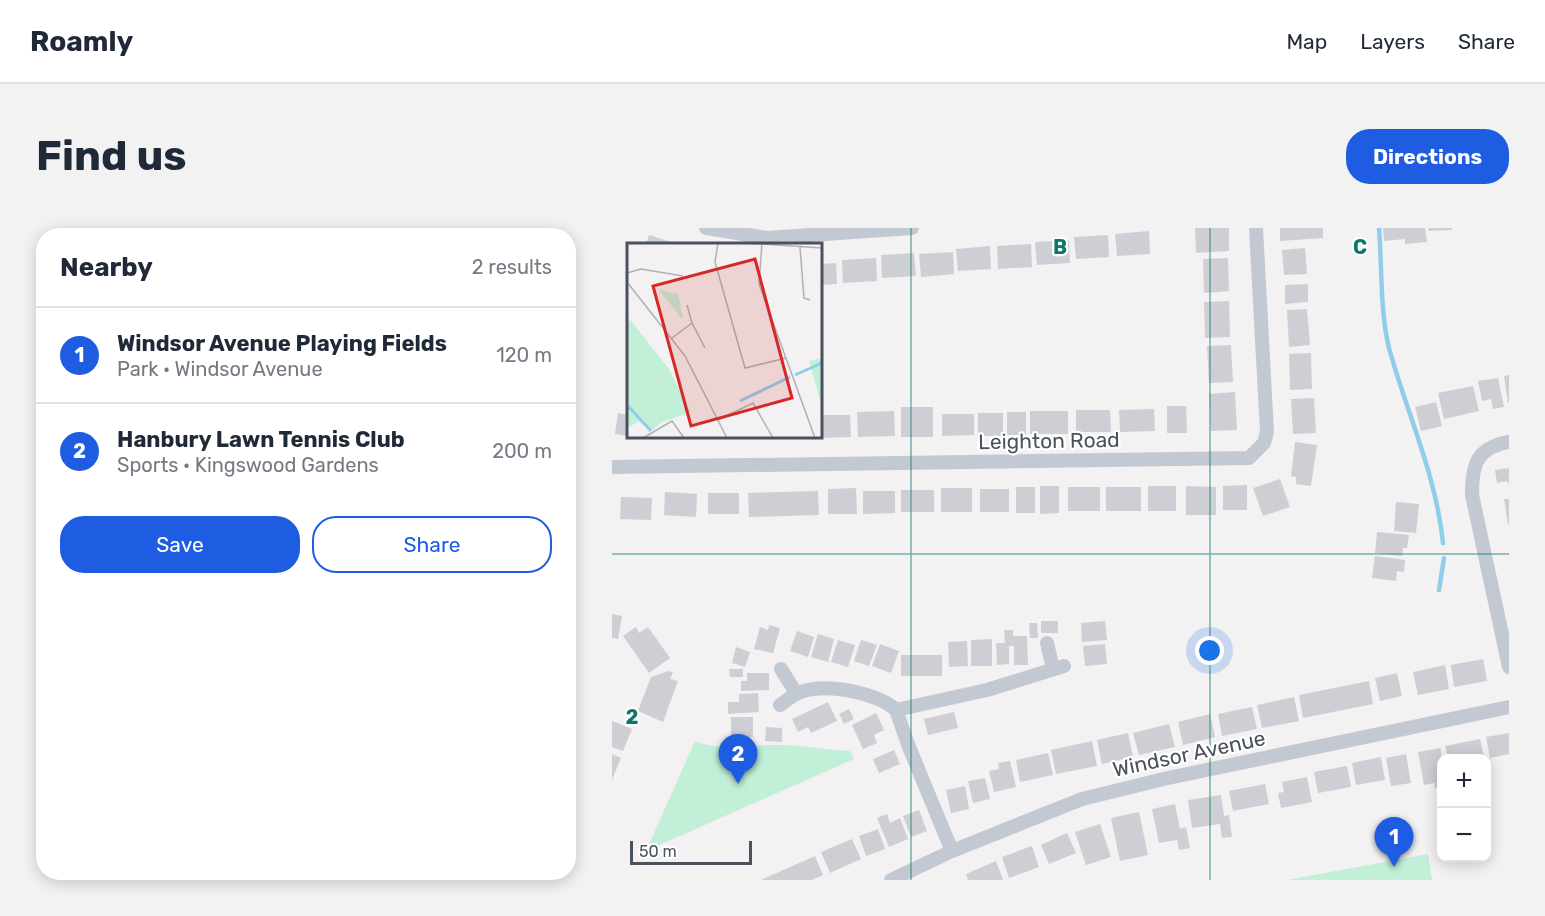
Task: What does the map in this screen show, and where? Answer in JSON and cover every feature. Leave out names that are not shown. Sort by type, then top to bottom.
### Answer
[{"type":"street","points":[[706,228],[767,238],[912,228]]},
{"type":"street","name":"Leighton Road","points":[[612,467],[1249,458],[1264,443],[1267,432],[1256,228]]},
{"type":"street","points":[[1509,442],[1491,445],[1472,467],[1472,495],[1509,667]]},
{"type":"street","points":[[896,710],[987,690],[1058,668],[1047,643]]},
{"type":"street","points":[[781,669],[796,693]]},
{"type":"street","points":[[780,705],[796,693],[818,689],[864,693],[887,701],[896,710],[952,851]]},
{"type":"street","name":"Windsor Avenue","points":[[891,880],[952,851],[1082,799],[1168,778],[1509,707]]},
{"type":"green space","points":[[695,741],[725,747],[783,745],[850,751],[854,759],[646,851]]},
{"type":"green space","points":[[1428,854],[1432,880],[1287,880]]},
{"type":"building","points":[[1195,228],[1229,228],[1229,251],[1196,253]]},
{"type":"building","points":[[1280,228],[1323,228],[1323,238],[1280,241]]},
{"type":"building","points":[[1383,228],[1425,228],[1427,242],[1405,244],[1405,239],[1384,241]]},
{"type":"building","points":[[1428,228],[1452,228],[1452,230],[1429,231]]},
{"type":"building","points":[[1149,231],[1150,254],[1117,256],[1115,234]]},
{"type":"building","points":[[649,235],[674,243],[646,243]]},
{"type":"building","points":[[1108,235],[1109,257],[1076,259],[1074,237]]},
{"type":"building","points":[[1069,240],[1070,263],[1037,265],[1035,242]]},
{"type":"building","points":[[1031,244],[1032,267],[998,269],[997,246]]},
{"type":"building","points":[[990,246],[991,269],[958,271],[956,249]]},
{"type":"building","points":[[1305,248],[1307,274],[1284,275],[1282,250]]},
{"type":"building","points":[[953,252],[954,274],[921,277],[919,254]]},
{"type":"building","points":[[914,253],[916,276],[882,278],[881,255]]},
{"type":"building","points":[[876,258],[877,281],[843,283],[842,260]]},
{"type":"building","points":[[1228,258],[1229,291],[1204,293],[1203,259]]},
{"type":"building","points":[[836,263],[837,284],[822,285],[822,264]]},
{"type":"building","points":[[1308,284],[1308,302],[1285,304],[1285,285]]},
{"type":"building","points":[[1229,301],[1230,337],[1205,338],[1204,302]]},
{"type":"building","points":[[1307,309],[1310,345],[1289,347],[1287,310]]},
{"type":"building","points":[[1231,345],[1233,382],[1209,383],[1207,346]]},
{"type":"building","points":[[1311,353],[1312,389],[1290,390],[1289,354]]},
{"type":"building","points":[[1509,375],[1509,403],[1508,403],[1504,376]]},
{"type":"building","points":[[1498,378],[1504,407],[1493,409],[1491,399],[1482,401],[1478,381]]},
{"type":"building","points":[[1473,386],[1479,411],[1444,419],[1438,393]]},
{"type":"building","points":[[1235,392],[1237,430],[1211,431],[1209,394]]},
{"type":"building","points":[[1314,398],[1316,433],[1293,434],[1291,399]]},
{"type":"building","points":[[1436,402],[1442,426],[1421,431],[1415,407]]},
{"type":"building","points":[[1167,406],[1186,406],[1187,433],[1167,433]]},
{"type":"building","points":[[901,407],[933,407],[933,437],[901,437]]},
{"type":"building","points":[[1154,409],[1155,431],[1120,432],[1119,410]]},
{"type":"building","points":[[1076,410],[1110,410],[1111,432],[1076,432]]},
{"type":"building","points":[[894,411],[895,436],[858,437],[857,412]]},
{"type":"building","points":[[1030,411],[1068,411],[1068,434],[1030,434]]},
{"type":"building","points":[[1007,412],[1026,412],[1026,435],[1007,435]]},
{"type":"building","points":[[618,413],[627,415],[627,436],[615,434]]},
{"type":"building","points":[[978,413],[1003,413],[1003,436],[978,436]]},
{"type":"building","points":[[942,414],[974,414],[974,435],[942,436]]},
{"type":"building","points":[[822,415],[850,415],[851,437],[822,438]]},
{"type":"building","points":[[1295,442],[1317,445],[1311,486],[1296,484],[1296,477],[1291,476]]},
{"type":"building","points":[[1509,468],[1509,485],[1507,481],[1497,483],[1495,470]]},
{"type":"building","points":[[1280,479],[1290,507],[1263,516],[1253,488]]},
{"type":"building","points":[[1247,485],[1247,510],[1223,510],[1223,486]]},
{"type":"building","points":[[1040,486],[1059,486],[1059,513],[1040,514]]},
{"type":"building","points":[[1148,486],[1176,486],[1176,511],[1148,511]]},
{"type":"building","points":[[1186,486],[1216,487],[1216,515],[1186,515]]},
{"type":"building","points":[[1016,487],[1035,487],[1035,513],[1016,513]]},
{"type":"building","points":[[1068,487],[1100,487],[1100,511],[1068,511]]},
{"type":"building","points":[[1106,487],[1141,487],[1141,511],[1106,511]]},
{"type":"building","points":[[856,488],[857,514],[828,514],[828,489]]},
{"type":"building","points":[[941,488],[972,488],[972,512],[941,512]]},
{"type":"building","points":[[980,489],[1009,489],[1009,512],[980,512]]},
{"type":"building","points":[[901,490],[934,490],[934,512],[901,512]]},
{"type":"building","points":[[818,491],[819,515],[749,517],[748,493]]},
{"type":"building","points":[[863,491],[895,491],[895,513],[863,514]]},
{"type":"building","points":[[665,492],[697,494],[696,517],[664,515]]},
{"type":"building","points":[[708,493],[739,493],[739,514],[708,514]]},
{"type":"building","points":[[621,497],[652,498],[651,520],[620,519]]},
{"type":"building","points":[[1504,499],[1509,499],[1509,524],[1508,524]]},
{"type":"building","points":[[1396,502],[1419,504],[1416,533],[1394,531]]},
{"type":"building","points":[[1377,532],[1409,535],[1407,548],[1403,548],[1402,556],[1375,553]]},
{"type":"building","points":[[1375,556],[1405,560],[1404,572],[1397,571],[1396,581],[1372,578]]},
{"type":"building","points":[[612,614],[622,616],[618,639],[612,638]]},
{"type":"building","points":[[1041,621],[1058,621],[1058,633],[1041,633]]},
{"type":"building","points":[[1105,621],[1107,640],[1082,642],[1081,623]]},
{"type":"building","points":[[1029,623],[1037,623],[1038,638],[1030,638]]},
{"type":"building","points":[[769,625],[780,628],[773,653],[754,649],[760,627],[768,630]]},
{"type":"building","points":[[636,627],[639,633],[648,627],[670,658],[649,673],[623,636]]},
{"type":"building","points":[[1004,630],[1013,630],[1013,636],[1027,636],[1028,665],[1014,665],[1014,646],[1009,646],[1009,664],[997,665],[996,643],[1005,643]]},
{"type":"building","points":[[797,631],[814,637],[808,657],[790,651]]},
{"type":"building","points":[[818,634],[834,639],[828,662],[811,657]]},
{"type":"building","points":[[992,639],[992,666],[971,666],[971,640]]},
{"type":"building","points":[[838,640],[855,645],[848,667],[831,662]]},
{"type":"building","points":[[861,640],[877,645],[869,666],[854,661]]},
{"type":"building","points":[[967,641],[968,666],[949,667],[948,642]]},
{"type":"building","points":[[880,644],[899,651],[891,673],[872,666]]},
{"type":"building","points":[[1105,644],[1107,664],[1085,666],[1083,646]]},
{"type":"building","points":[[736,647],[750,652],[745,667],[732,663]]},
{"type":"building","points":[[901,655],[942,655],[942,676],[901,676]]},
{"type":"building","points":[[1483,659],[1487,681],[1454,687],[1451,665]]},
{"type":"building","points":[[1445,665],[1449,689],[1418,695],[1413,672]]},
{"type":"building","points":[[729,669],[743,669],[743,677],[730,677]]},
{"type":"building","points":[[668,671],[673,672],[670,679],[678,681],[663,722],[638,711],[651,677]]},
{"type":"building","points":[[747,673],[769,673],[769,690],[741,691],[741,681],[747,681]]},
{"type":"building","points":[[1397,673],[1402,696],[1380,701],[1375,678]]},
{"type":"building","points":[[1369,681],[1373,704],[1303,718],[1299,695]]},
{"type":"building","points":[[758,693],[759,712],[728,714],[728,702],[739,702],[739,694]]},
{"type":"building","points":[[1294,697],[1299,721],[1262,728],[1257,705]]},
{"type":"building","points":[[828,702],[837,721],[811,733],[808,727],[798,732],[792,719]]},
{"type":"building","points":[[1252,707],[1257,729],[1222,736],[1218,714]]},
{"type":"building","points":[[849,709],[854,719],[844,724],[839,714]]},
{"type":"building","points":[[954,712],[958,728],[928,735],[924,719]]},
{"type":"building","points":[[876,713],[884,730],[874,735],[877,743],[863,749],[852,725]]},
{"type":"building","points":[[1210,714],[1215,737],[1183,745],[1178,722]]},
{"type":"building","points":[[731,717],[753,717],[753,737],[731,738]]},
{"type":"building","points":[[612,721],[632,729],[623,751],[612,747]]},
{"type":"building","points":[[1169,724],[1175,747],[1139,755],[1133,733]]},
{"type":"building","points":[[766,727],[782,728],[782,742],[765,741]]},
{"type":"building","points":[[1128,733],[1133,757],[1102,764],[1097,740]]},
{"type":"building","points":[[1509,733],[1509,754],[1491,758],[1486,737]]},
{"type":"building","points":[[1480,739],[1483,754],[1447,754],[1445,746]]},
{"type":"building","points":[[1092,741],[1097,766],[1056,774],[1051,750]]},
{"type":"building","points":[[1441,748],[1441,754],[1437,754],[1437,788],[1435,788],[1434,783],[1424,785],[1418,752]]},
{"type":"building","points":[[894,750],[900,764],[879,773],[873,759]]},
{"type":"building","points":[[1048,753],[1053,775],[1020,782],[1016,760]]},
{"type":"building","points":[[612,754],[621,758],[612,780]]},
{"type":"building","points":[[1406,754],[1411,783],[1391,786],[1386,758]]},
{"type":"building","points":[[1381,757],[1385,780],[1356,785],[1352,763]]},
{"type":"building","points":[[1010,761],[1016,787],[994,792],[989,771],[999,769],[998,763]]},
{"type":"building","points":[[1347,766],[1351,787],[1318,793],[1314,772]]},
{"type":"building","points":[[1307,777],[1312,802],[1281,808],[1278,793],[1284,792],[1282,782]]},
{"type":"building","points":[[985,778],[990,799],[973,803],[968,781]]},
{"type":"building","points":[[1265,784],[1269,804],[1233,811],[1229,791]]},
{"type":"building","points":[[965,786],[969,809],[951,813],[946,790]]},
{"type":"building","points":[[1221,795],[1224,816],[1229,815],[1232,837],[1222,838],[1220,824],[1192,828],[1188,800]]},
{"type":"building","points":[[1175,804],[1180,829],[1186,827],[1190,848],[1179,850],[1177,840],[1159,843],[1152,809]]},
{"type":"building","points":[[919,810],[927,831],[911,837],[903,816]]},
{"type":"building","points":[[1139,812],[1148,855],[1120,861],[1111,818]]},
{"type":"building","points":[[887,814],[890,823],[900,818],[908,839],[889,847],[877,818]]},
{"type":"building","points":[[1100,824],[1111,857],[1086,865],[1075,832]]},
{"type":"building","points":[[878,829],[885,849],[866,856],[859,836]]},
{"type":"building","points":[[1067,833],[1076,853],[1049,864],[1041,845]]},
{"type":"building","points":[[852,839],[861,859],[830,873],[821,852]]},
{"type":"building","points":[[1032,846],[1039,867],[1009,878],[1002,857]]},
{"type":"building","points":[[815,856],[823,875],[812,880],[761,880]]},
{"type":"building","points":[[996,861],[1003,880],[968,880],[966,874]]},
{"type":"waterway","points":[[1379,228],[1386,334],[1396,372],[1428,468],[1443,543]]},
{"type":"waterway","points":[[1439,590],[1444,558]]},
{"type":"place","name":"Hanbury Lawn Tennis Club","points":[[738,784]]},
{"type":"place","name":"Windsor Avenue Playing Fields","points":[[1394,867]]}]
